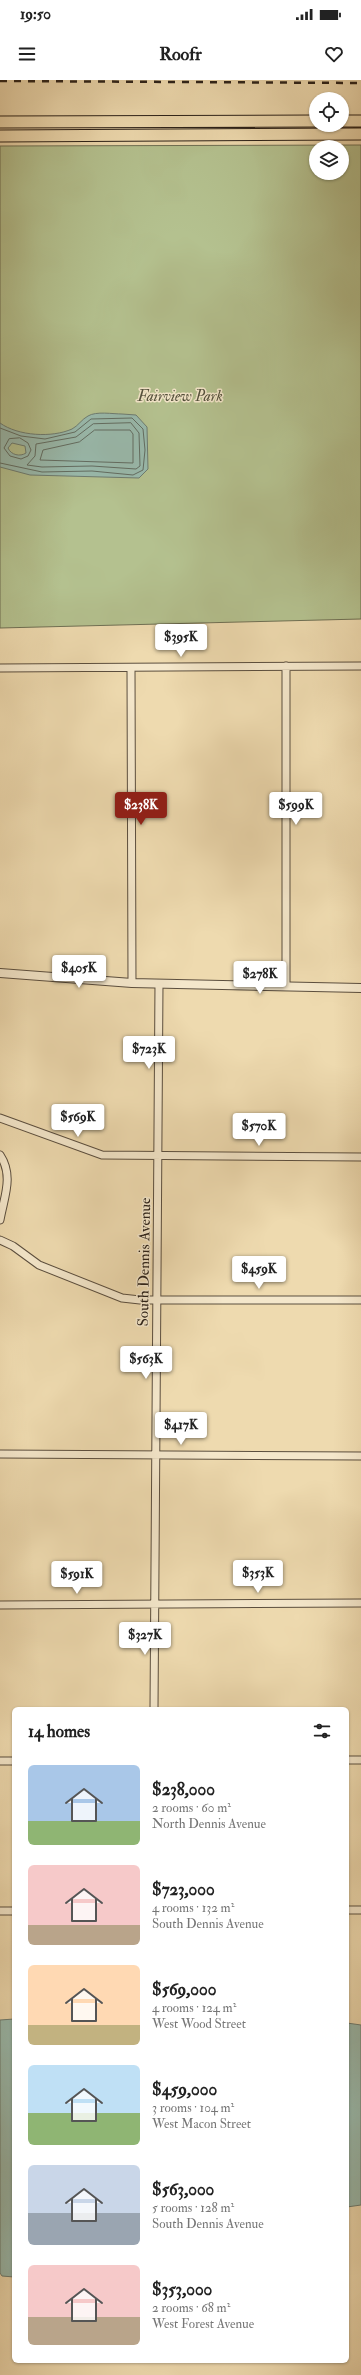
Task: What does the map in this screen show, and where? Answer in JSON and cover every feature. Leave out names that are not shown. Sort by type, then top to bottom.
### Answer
[{"type":"main road","points":[[0,122],[309,121]]},
{"type":"main road","points":[[349,121],[361,121]]},
{"type":"main road","points":[[0,136],[361,134]]},
{"type":"street","points":[[286,666],[286,986]]},
{"type":"street","points":[[0,668],[361,666]]},
{"type":"street","points":[[131,668],[132,983]]},
{"type":"street","points":[[0,973],[132,983],[361,988]]},
{"type":"street","name":"South Dennis Avenue","points":[[154,1707],[159,984]]},
{"type":"street","points":[[0,1118],[102,1155],[158,1157],[361,1157]]},
{"type":"street","points":[[0,1155],[8,1173],[8,1190],[0,1220]]},
{"type":"street","points":[[0,1240],[14,1246],[39,1265],[122,1298],[156,1300],[361,1300]]},
{"type":"street","points":[[0,1454],[361,1456]]},
{"type":"street","points":[[0,1605],[361,1603]]},
{"type":"street","points":[[349,1760],[361,1760]]},
{"type":"street","points":[[0,1761],[12,1761]]},
{"type":"street","points":[[349,1910],[361,1910]]},
{"type":"street","points":[[0,1911],[12,1911]]},
{"type":"green space","name":"Fairview Park","points":[[309,145],[309,180],[349,180],[349,145],[361,145],[361,619],[0,628],[0,146]]},
{"type":"water","points":[[91,414],[136,415],[147,427],[148,469],[139,478],[30,475],[0,467],[0,423],[16,431],[25,433],[55,434],[72,429]],"holes":[[[12,443],[25,446],[26,453],[21,455],[13,454],[8,448]]]},
{"type":"water","points":[[12,2019],[12,2277],[2,2276],[0,2273],[0,2020]]},
{"type":"water","points":[[349,2023],[361,2025],[361,2205],[349,2207]]},
{"type":"railway","points":[[0,81],[361,83]]}]
